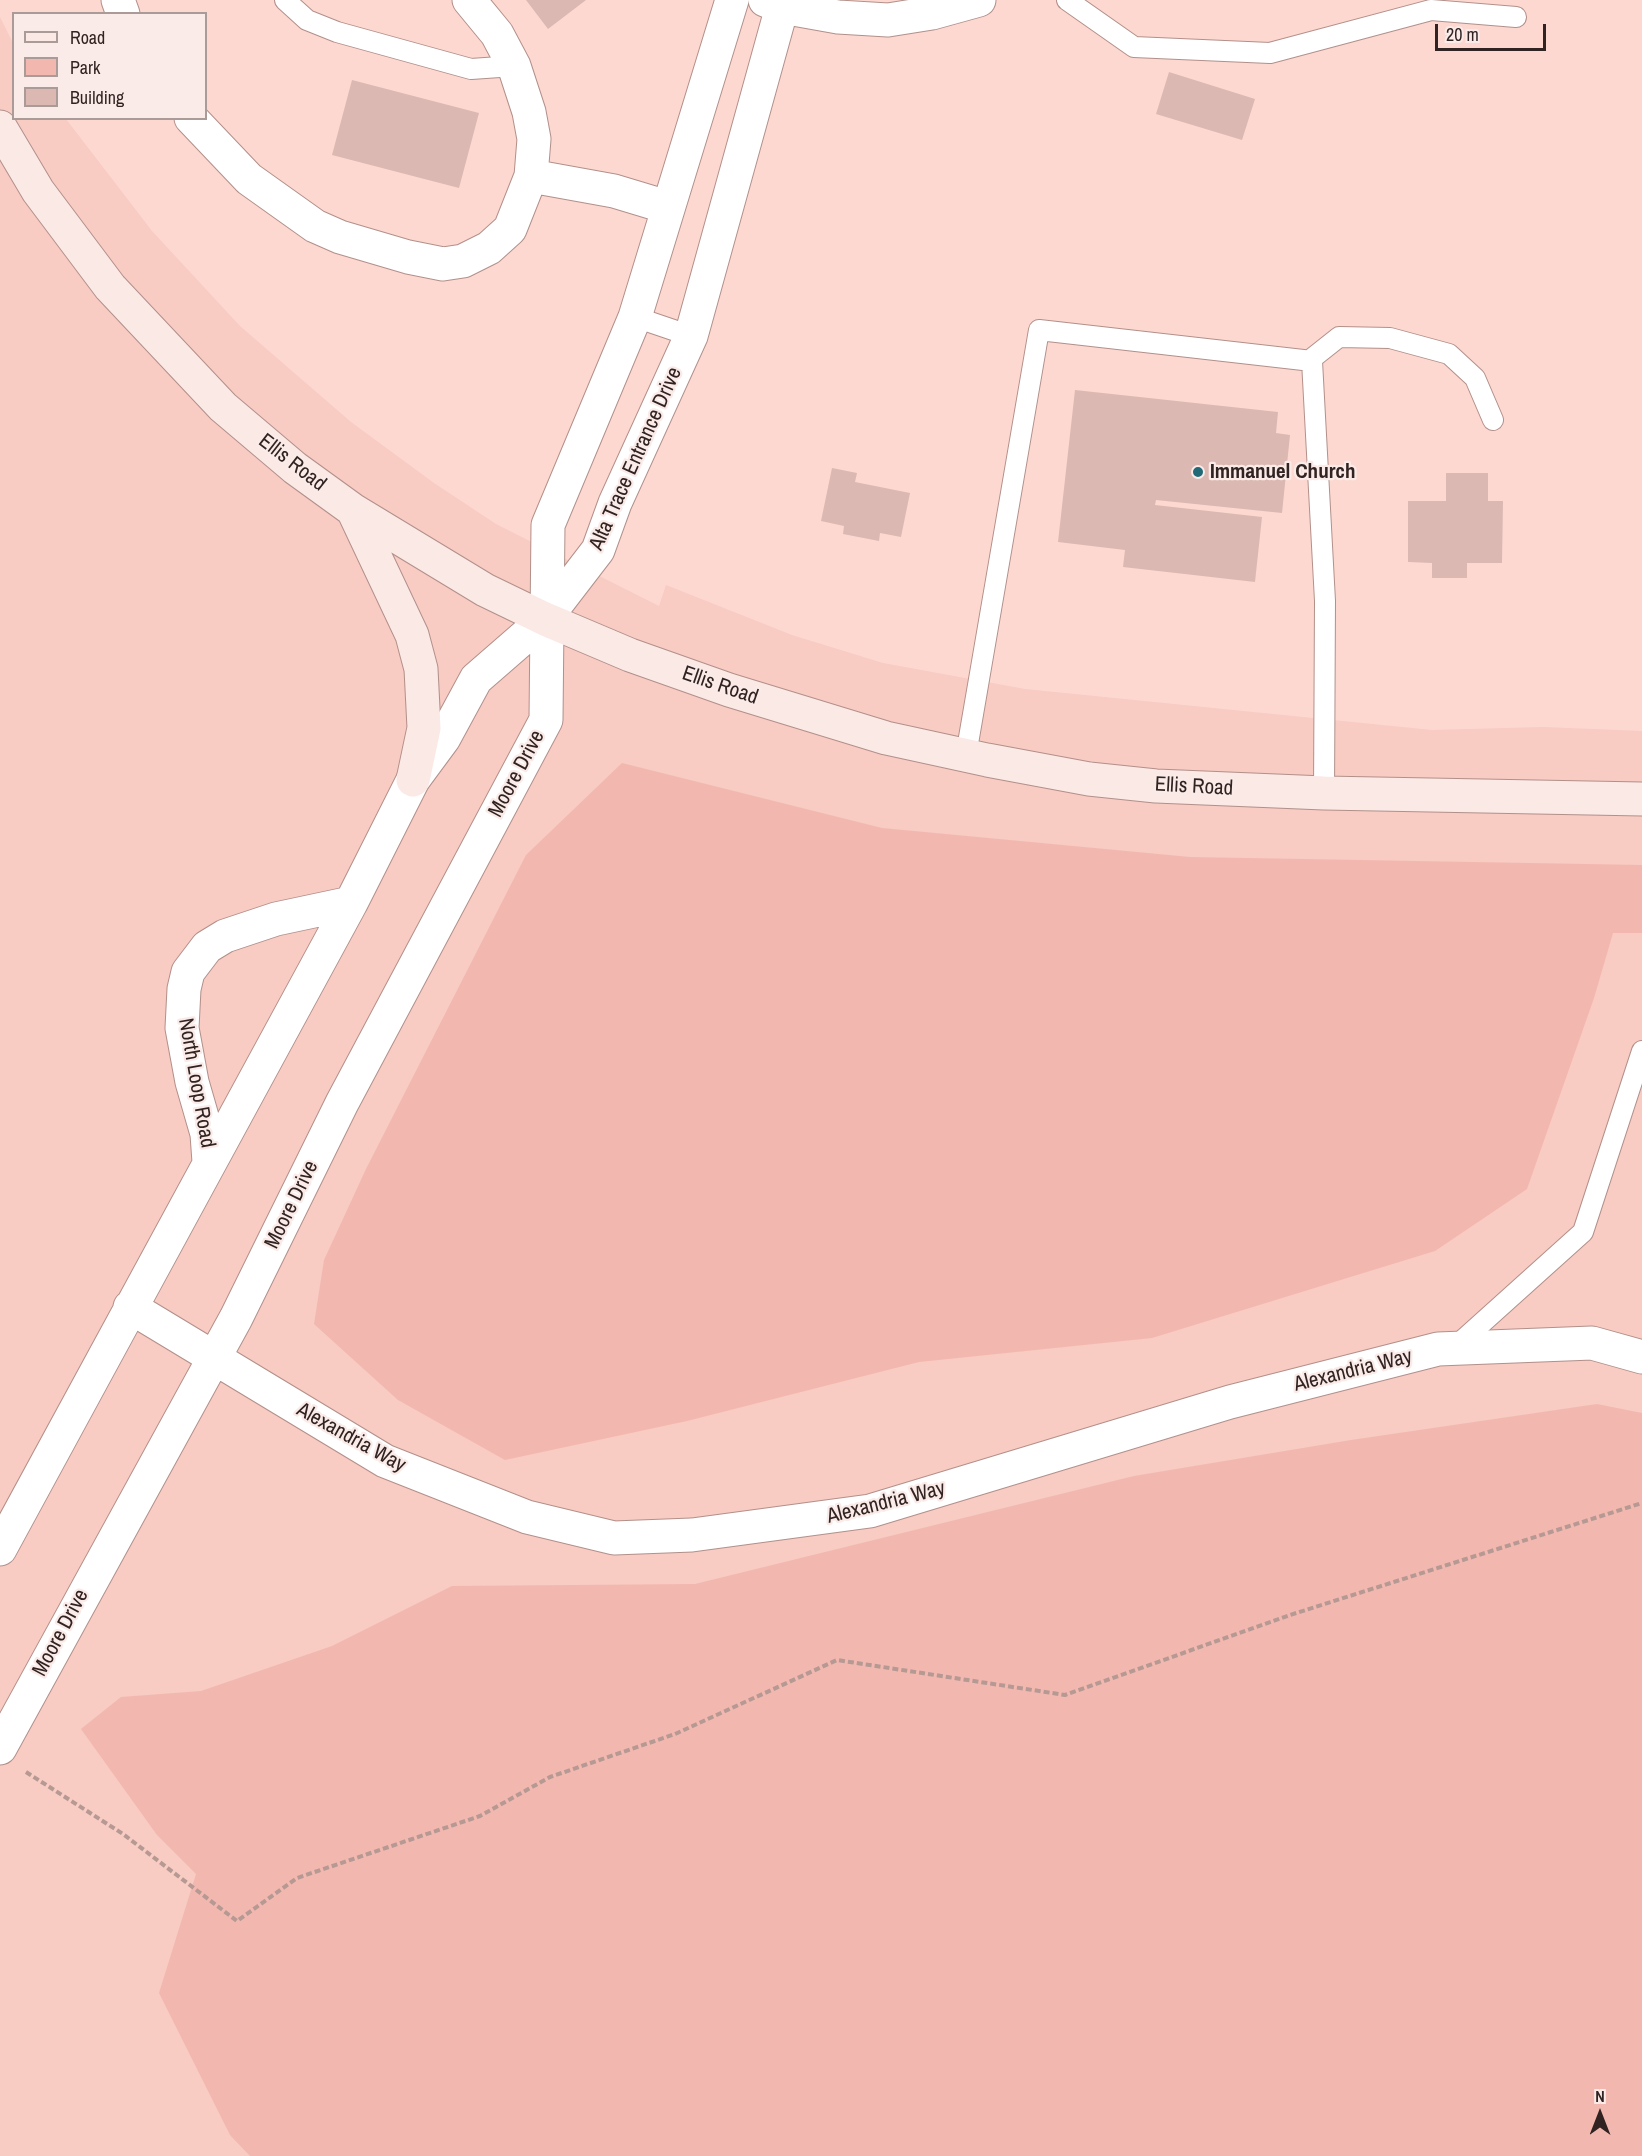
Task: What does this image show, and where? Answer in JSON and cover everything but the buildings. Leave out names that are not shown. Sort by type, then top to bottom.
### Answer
[{"type":"main road","name":"Ellis Road","points":[[0,127],[38,191],[110,286],[223,407],[295,468],[353,510],[454,573],[545,619],[630,655],[775,705],[886,738],[1089,779],[1156,786],[1324,794],[1642,799]]},
{"type":"main road","points":[[353,510],[412,634],[421,669],[424,728],[413,780]]},
{"type":"street","points":[[193,120],[249,178],[315,226],[340,237],[408,257],[443,264],[463,261],[489,248],[510,229],[531,176],[534,139],[529,112],[514,66],[497,34],[469,0]]},
{"type":"street","points":[[0,1549],[351,903],[413,780],[444,738],[476,679],[545,619],[548,525],[635,317],[732,0]]},
{"type":"street","points":[[773,3],[838,17],[888,20],[932,13],[980,0]]},
{"type":"street","name":"Alta Trace Entrance Drive","points":[[545,619],[598,550],[615,502],[691,336],[773,3]]},
{"type":"street","points":[[531,176],[614,191],[667,207]]},
{"type":"street","name":"Moore Drive","points":[[10,1758],[342,1103],[546,720],[545,619]]},
{"type":"street","name":"North Loop Road","points":[[209,1162],[207,1134],[192,1082],[182,1029],[184,989],[188,972],[207,947],[225,936],[276,919],[351,903]]},
{"type":"street","name":"Alexandria Way","points":[[130,1307],[386,1461],[527,1517],[614,1538],[692,1535],[870,1511],[1230,1402],[1438,1349],[1592,1343],[1642,1357]]},
{"type":"lane","points":[[285,0],[307,20],[337,33],[471,69],[514,66]]},
{"type":"lane","points":[[1067,0],[1134,47],[1270,53],[1431,10],[1516,16]]},
{"type":"lane","points":[[635,317],[691,336]]},
{"type":"lane","points":[[966,755],[1039,330],[1310,360],[1339,337],[1390,338],[1449,354],[1475,378],[1493,420]]},
{"type":"lane","points":[[1310,360],[1325,601],[1324,794]]},
{"type":"lane","points":[[1452,1349],[1583,1232],[1642,1051]]},
{"type":"path","points":[[10,1758],[123,1834],[237,1921],[297,1878],[480,1816],[550,1777],[675,1734],[837,1660],[1065,1695],[1290,1615],[1642,1503]]},
{"type":"shaded area","points":[[0,17],[12,41],[12,120],[67,120],[152,231],[240,326],[351,422],[434,483],[496,524],[659,606],[666,585],[792,635],[883,663],[1025,689],[1432,730],[1543,727],[1642,731],[1642,2156],[0,2156]]},
{"type":"green space","points":[[622,763],[882,828],[1190,857],[1642,865],[1642,933],[1613,933],[1594,998],[1527,1189],[1435,1251],[1152,1338],[919,1362],[687,1421],[505,1460],[398,1400],[314,1324],[324,1260],[366,1169],[526,855]]},
{"type":"green space","points":[[1597,1404],[1642,1413],[1642,2156],[250,2156],[230,2135],[159,1993],[196,1874],[157,1835],[81,1729],[121,1697],[201,1691],[332,1646],[452,1586],[695,1584],[1134,1476],[1351,1440]]},
{"type":"place","name":"Immanuel Church","points":[[1198,472]]}]
